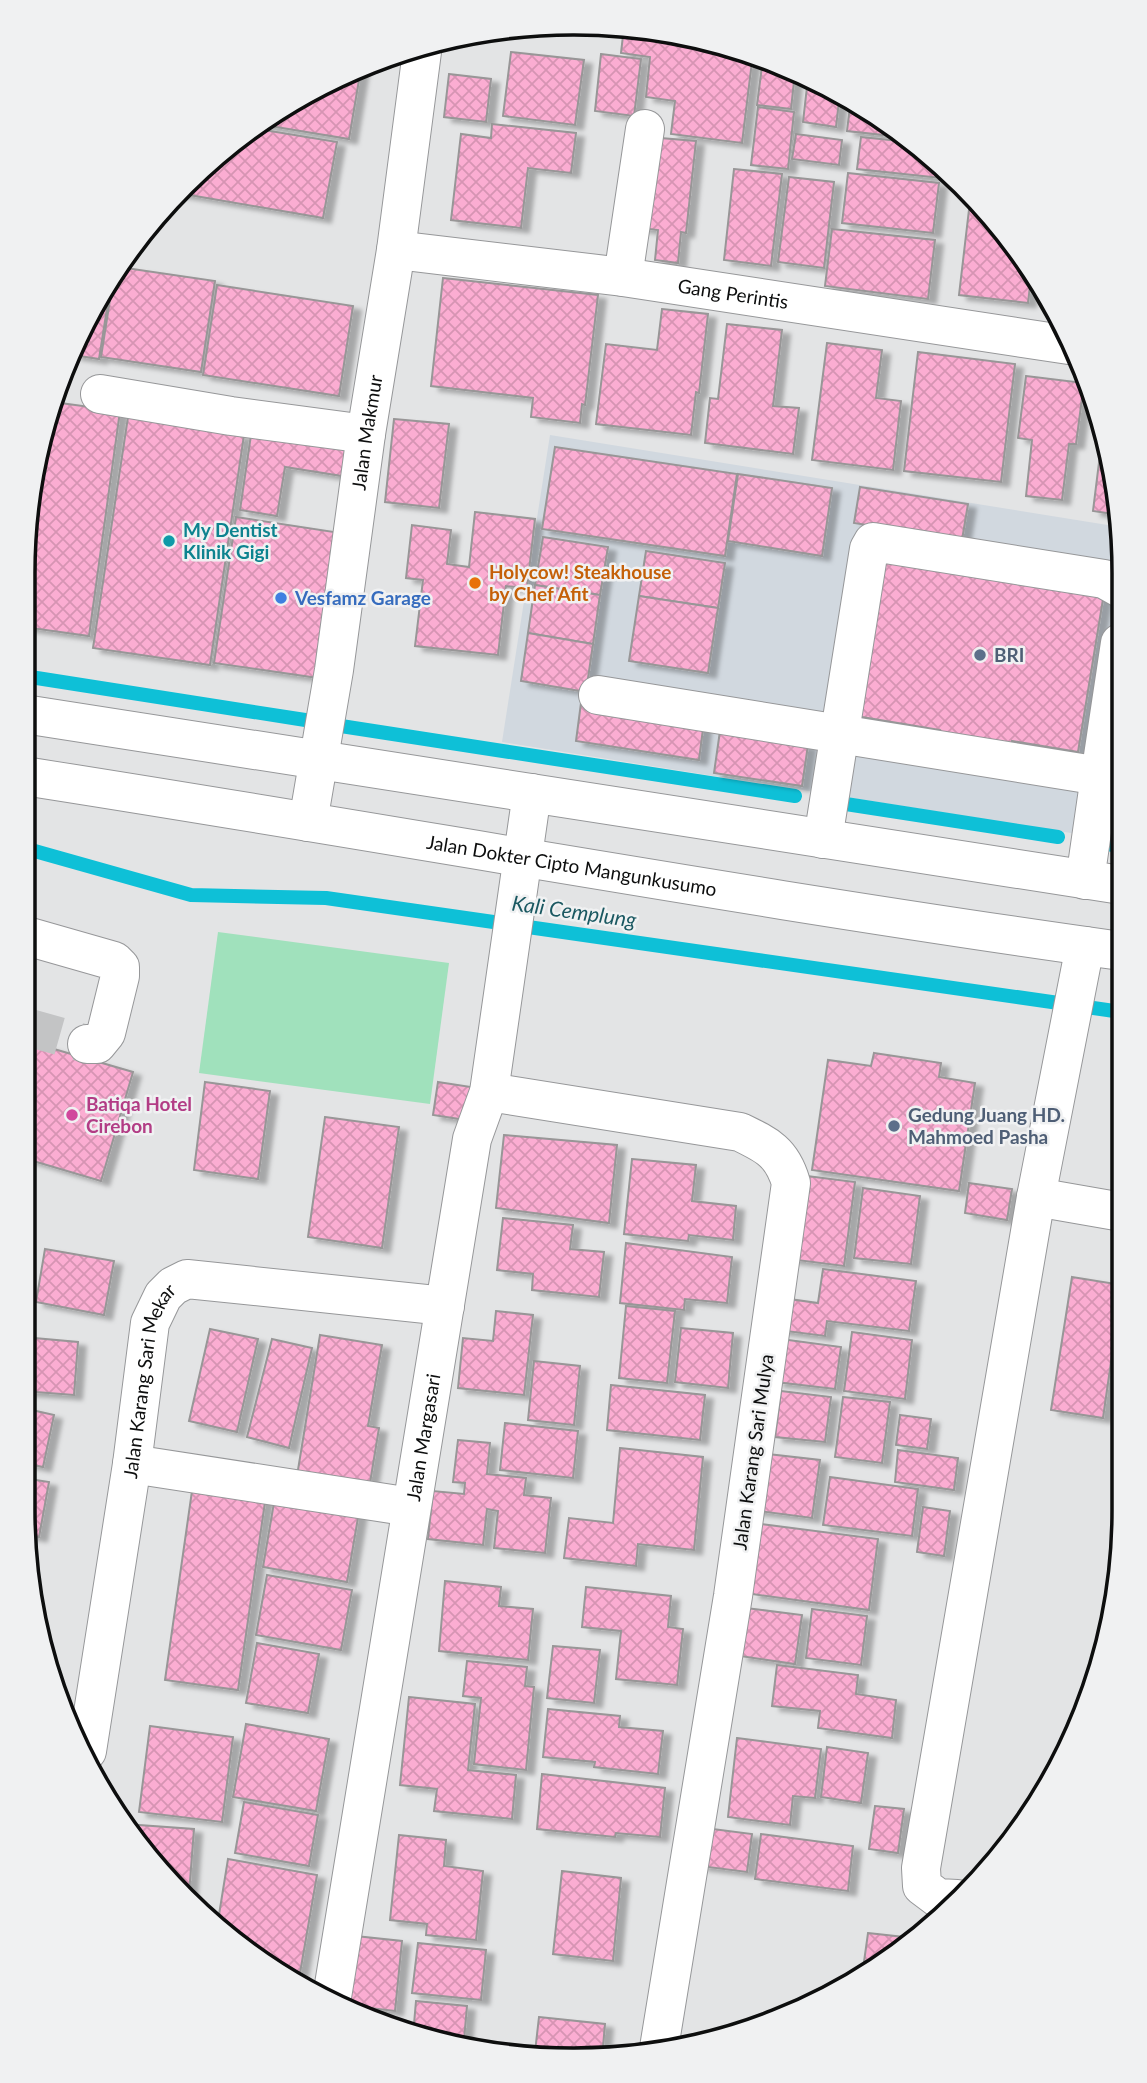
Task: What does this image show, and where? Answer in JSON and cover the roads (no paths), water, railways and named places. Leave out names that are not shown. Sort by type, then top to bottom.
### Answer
[{"type":"street","name":"Jalan Makmur","points":[[307,822],[334,670],[422,57]]},
{"type":"street","points":[[623,277],[645,129]]},
{"type":"street","name":"Gang Perintis","points":[[396,250],[623,277],[1060,344]]},
{"type":"street","points":[[100,394],[243,418],[366,434]]},
{"type":"street","points":[[823,839],[869,549],[873,542],[1104,579],[1112,584]]},
{"type":"street","points":[[598,695],[1100,776]]},
{"type":"street","points":[[35,716],[1103,882],[1100,776],[1112,696]]},
{"type":"street","name":"Jalan Dokter Cipto Mangunkusumo","points":[[35,785],[307,822],[521,867],[685,886],[1095,960]]},
{"type":"street","name":"Jalan Margasari","points":[[333,1991],[472,1139],[489,1092],[532,793]]},
{"type":"street","points":[[35,938],[114,961],[120,967],[106,1033],[97,1044],[87,1044]]},
{"type":"street","points":[[945,1898],[938,1898],[922,1885],[921,1868],[1036,1197],[1070,1027],[1095,960]]},
{"type":"street","name":"Jalan Karang Sari Mulya","points":[[489,1092],[740,1132],[766,1144],[786,1164],[791,1183],[733,1596],[660,2041]]},
{"type":"street","points":[[1036,1197],[1112,1210]]},
{"type":"street","name":"Jalan Karang Sari Mekar","points":[[88,1742],[132,1464],[150,1322],[163,1296],[173,1286],[187,1279],[444,1306]]},
{"type":"street","points":[[132,1464],[411,1507]]},
{"type":"waterway","points":[[35,678],[318,722]]},
{"type":"waterway","points":[[341,726],[795,796]]},
{"type":"waterway","points":[[833,802],[1058,837]]},
{"type":"waterway","points":[[1092,842],[1112,845]]},
{"type":"waterway","name":"Kali Cemplung","points":[[35,851],[191,895],[326,898],[1112,1011]]},
{"type":"tunnel","points":[[35,1029],[87,1044]]},
{"type":"place","name":"My Dentist Klinik Gigi","points":[[169,541]]},
{"type":"place","name":"Holycow! Steakhouse by Chef Afit","points":[[475,583]]},
{"type":"place","name":"Vesfamz Garage","points":[[281,598]]},
{"type":"place","name":"BRI","points":[[980,655]]},
{"type":"place","name":"Batiqa Hotel Cirebon","points":[[72,1115]]},
{"type":"place","name":"Gedung Juang HD. Mahmoed Pasha","points":[[894,1126]]}]
